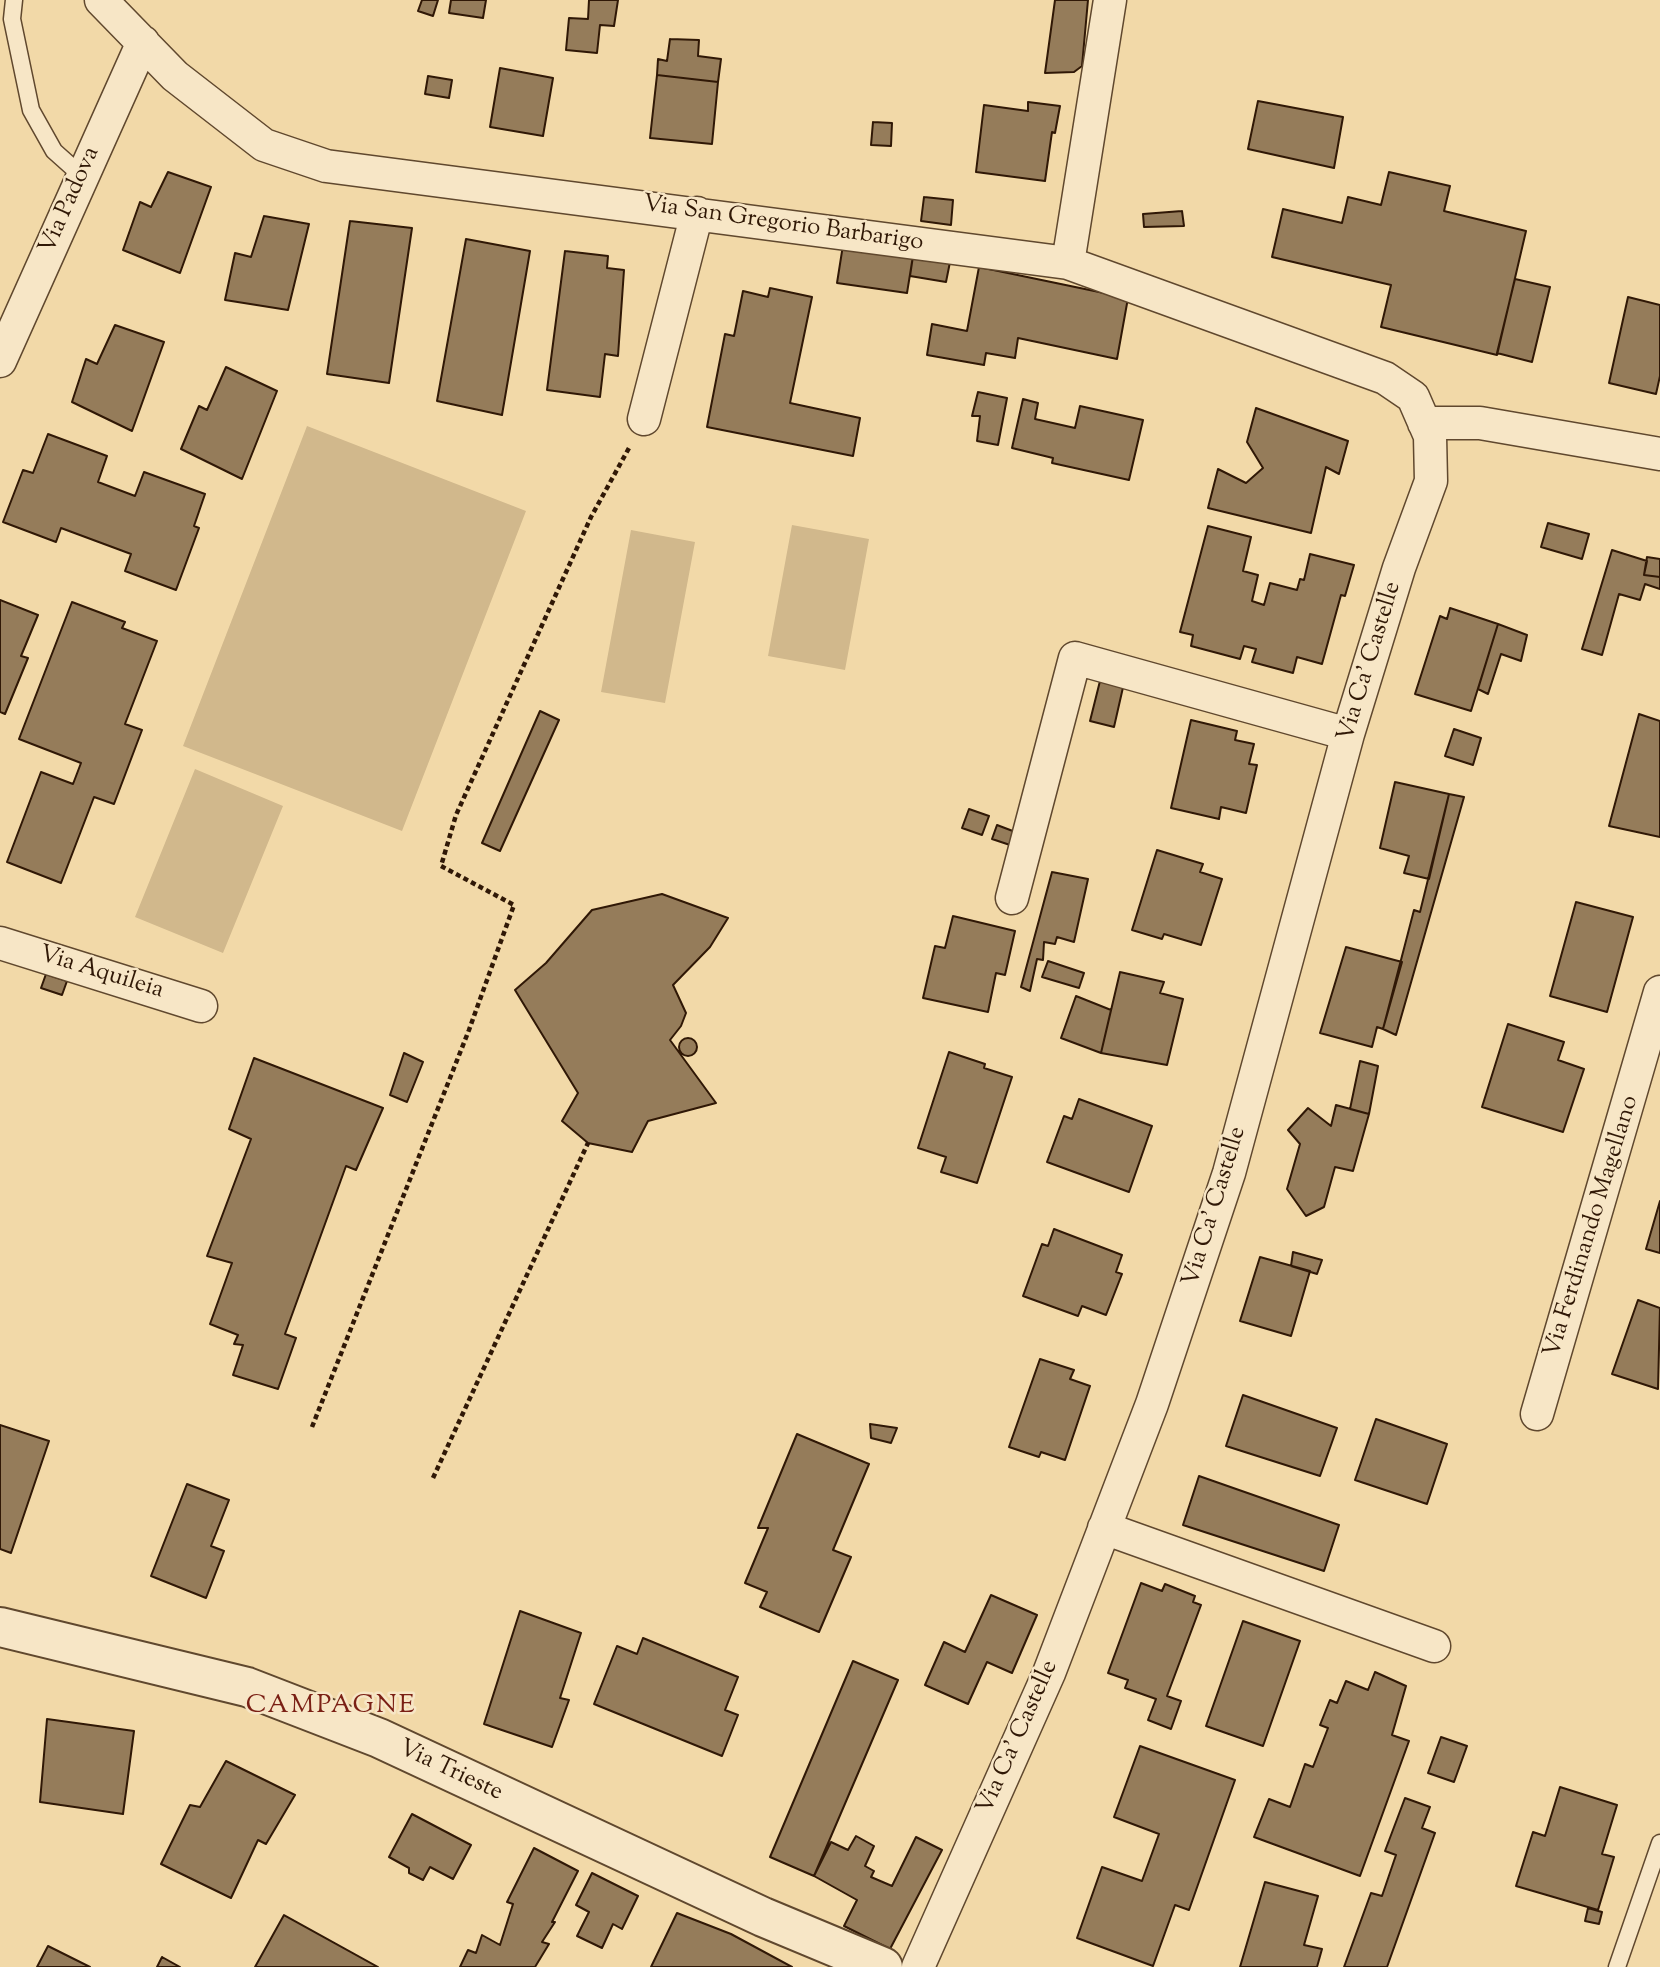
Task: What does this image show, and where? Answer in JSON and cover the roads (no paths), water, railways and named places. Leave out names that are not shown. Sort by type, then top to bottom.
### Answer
[{"type":"street","points":[[1068,262],[1110,0]]},
{"type":"street","name":"Via San Gregorio Barbarigo","points":[[107,5],[175,76],[264,145],[326,166],[1068,262],[1385,378],[1413,397],[1424,423]]},
{"type":"street","name":"Via Padova","points":[[0,361],[143,42]]},
{"type":"street","points":[[645,419],[697,213]]},
{"type":"street","points":[[1424,423],[1480,423],[1660,454]]},
{"type":"street","name":"Via Ca' Castelle","points":[[918,1967],[1049,1673],[1152,1404],[1229,1173],[1348,734],[1399,568],[1432,481],[1430,436],[1424,423]]},
{"type":"street","points":[[1012,898],[1075,658],[1348,734]]},
{"type":"street","name":"Via Aquileia","points":[[0,943],[201,1006]]},
{"type":"street","name":"Via Ferdinando Magellano","points":[[1537,1414],[1659,997]]},
{"type":"street","points":[[1104,1528],[1434,1646]]},
{"type":"street","name":"Via Trieste","points":[[0,1627],[247,1687],[379,1738],[763,1917],[883,1967]]},
{"type":"lane","points":[[14,0],[12,19],[31,110],[54,152],[82,176]]},
{"type":"lane","points":[[1617,1967],[1660,1843]]},
{"type":"district","name":"CAMPAGNE","points":[[331,1708]]}]
